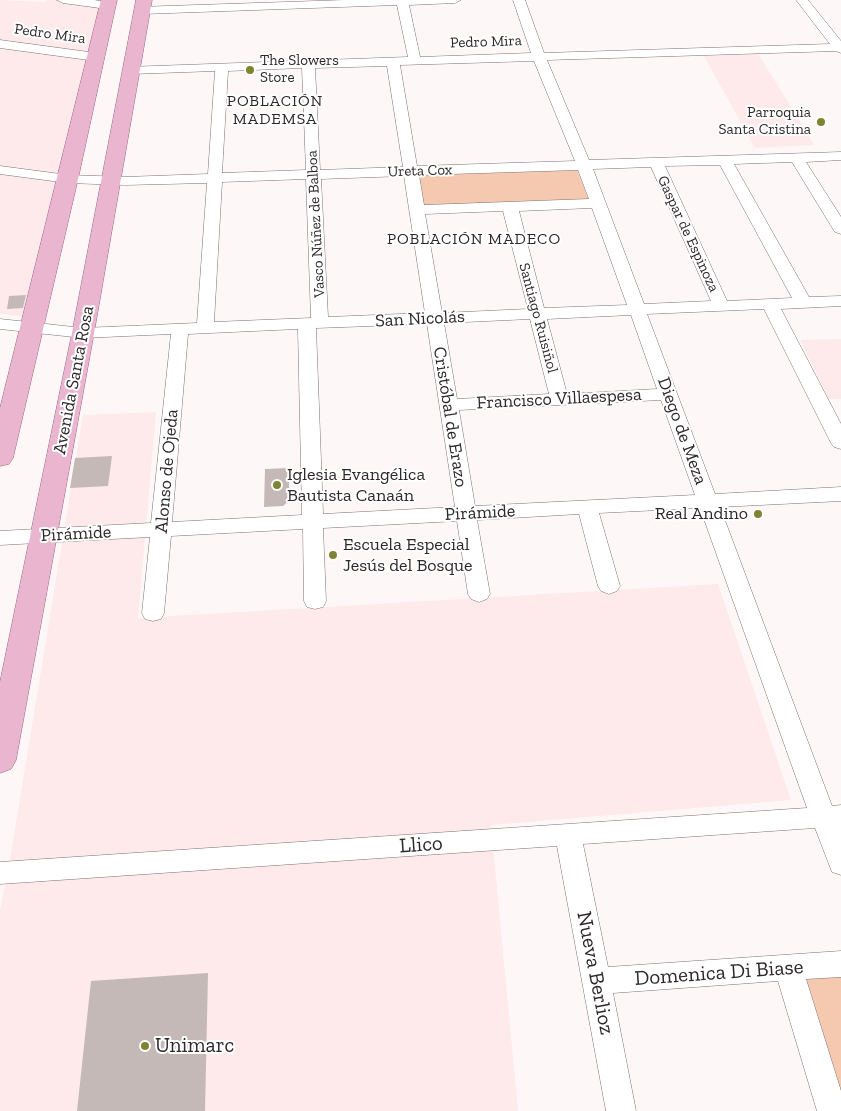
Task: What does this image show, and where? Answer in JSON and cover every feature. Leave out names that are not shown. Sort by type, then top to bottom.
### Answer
[{"type":"main road","points":[[0,458],[68,179],[108,3]]},
{"type":"main road","name":"Avenida Santa Rosa","points":[[0,760],[83,333],[143,5]]},
{"type":"street","points":[[63,0],[108,3]]},
{"type":"street","points":[[143,5],[455,0]]},
{"type":"street","name":"Diego de Meza","points":[[519,0],[539,57],[584,165],[708,501],[832,817],[841,864]]},
{"type":"street","points":[[802,0],[840,47]]},
{"type":"street","points":[[402,1],[415,61]]},
{"type":"street","name":"Pedro Mira","points":[[0,44],[96,57]]},
{"type":"street","name":"Pedro Mira","points":[[131,70],[840,47]]},
{"type":"street","name":"Cristóbal de Erazo","points":[[393,62],[479,594]]},
{"type":"street","name":"Vasco Núñez de Balboa","points":[[308,64],[313,175],[313,522],[315,601]]},
{"type":"street","points":[[205,329],[222,67]]},
{"type":"street","name":"Ureta Cox","points":[[0,170],[68,179],[111,181],[841,156]]},
{"type":"street","points":[[796,158],[841,229]]},
{"type":"street","points":[[725,160],[803,302]]},
{"type":"street","name":"Gaspar de Espinoza","points":[[656,162],[721,306]]},
{"type":"street","points":[[417,210],[598,204]]},
{"type":"street","name":"Santiago Ruisiñol","points":[[510,207],[560,399]]},
{"type":"street","name":"San Nicolás","points":[[0,324],[32,329],[83,333],[841,301]]},
{"type":"street","points":[[770,304],[833,410],[841,443]]},
{"type":"street","name":"Alonso de Ojeda","points":[[153,613],[180,330]]},
{"type":"street","name":"Francisco Villaespesa","points":[[449,405],[668,394]]},
{"type":"street","name":"Pirámide","points":[[0,538],[841,494]]},
{"type":"street","points":[[587,507],[609,586]]},
{"type":"street","name":"Llico","points":[[0,873],[832,817]]},
{"type":"street","name":"Nueva Berlioz","points":[[568,835],[621,1111]]},
{"type":"street","name":"Domenica Di Biase","points":[[596,981],[841,964]]},
{"type":"street","points":[[788,968],[832,1111]]},
{"type":"shaded area","points":[[0,0],[45,2],[47,0],[103,0],[23,317],[0,313]]},
{"type":"shaded area","points":[[758,54],[814,145],[755,148],[704,56]]},
{"type":"shaded area","points":[[577,170],[590,202],[423,208],[417,175]]},
{"type":"shaded area","points":[[841,339],[841,399],[829,399],[800,340]]},
{"type":"shaded area","points":[[156,412],[138,618],[718,584],[791,800],[491,825],[518,1111],[0,1111],[0,910],[9,866],[83,415]]},
{"type":"shaded area","points":[[841,968],[841,1111],[778,972]]},
{"type":"building","points":[[26,295],[23,308],[7,309],[9,296]]},
{"type":"building","points":[[112,456],[108,486],[70,488],[75,458]]},
{"type":"building","name":"Iglesia Evangélica Bautista Canaán","points":[[289,468],[289,501],[283,506],[264,507],[265,469]]},
{"type":"building","name":"Unimarc","points":[[208,973],[205,1111],[77,1111],[91,981]]},
{"type":"place","name":"The Slowers Store","points":[[250,70]]},
{"type":"place","name":"Parroquia Santa Cristina","points":[[821,122]]},
{"type":"place","name":"Iglesia Evangélica Bautista Canaán","points":[[277,485]]},
{"type":"place","name":"Real Andino","points":[[758,514]]},
{"type":"place","name":"Escuela Especial Jesús del Bosque","points":[[333,555]]},
{"type":"place","name":"Unimarc","points":[[145,1046]]},
{"type":"district","name":"POBLACIÓN MADEMSA","points":[[275,110]]},
{"type":"district","name":"POBLACIÓN MADECO","points":[[474,239]]}]
